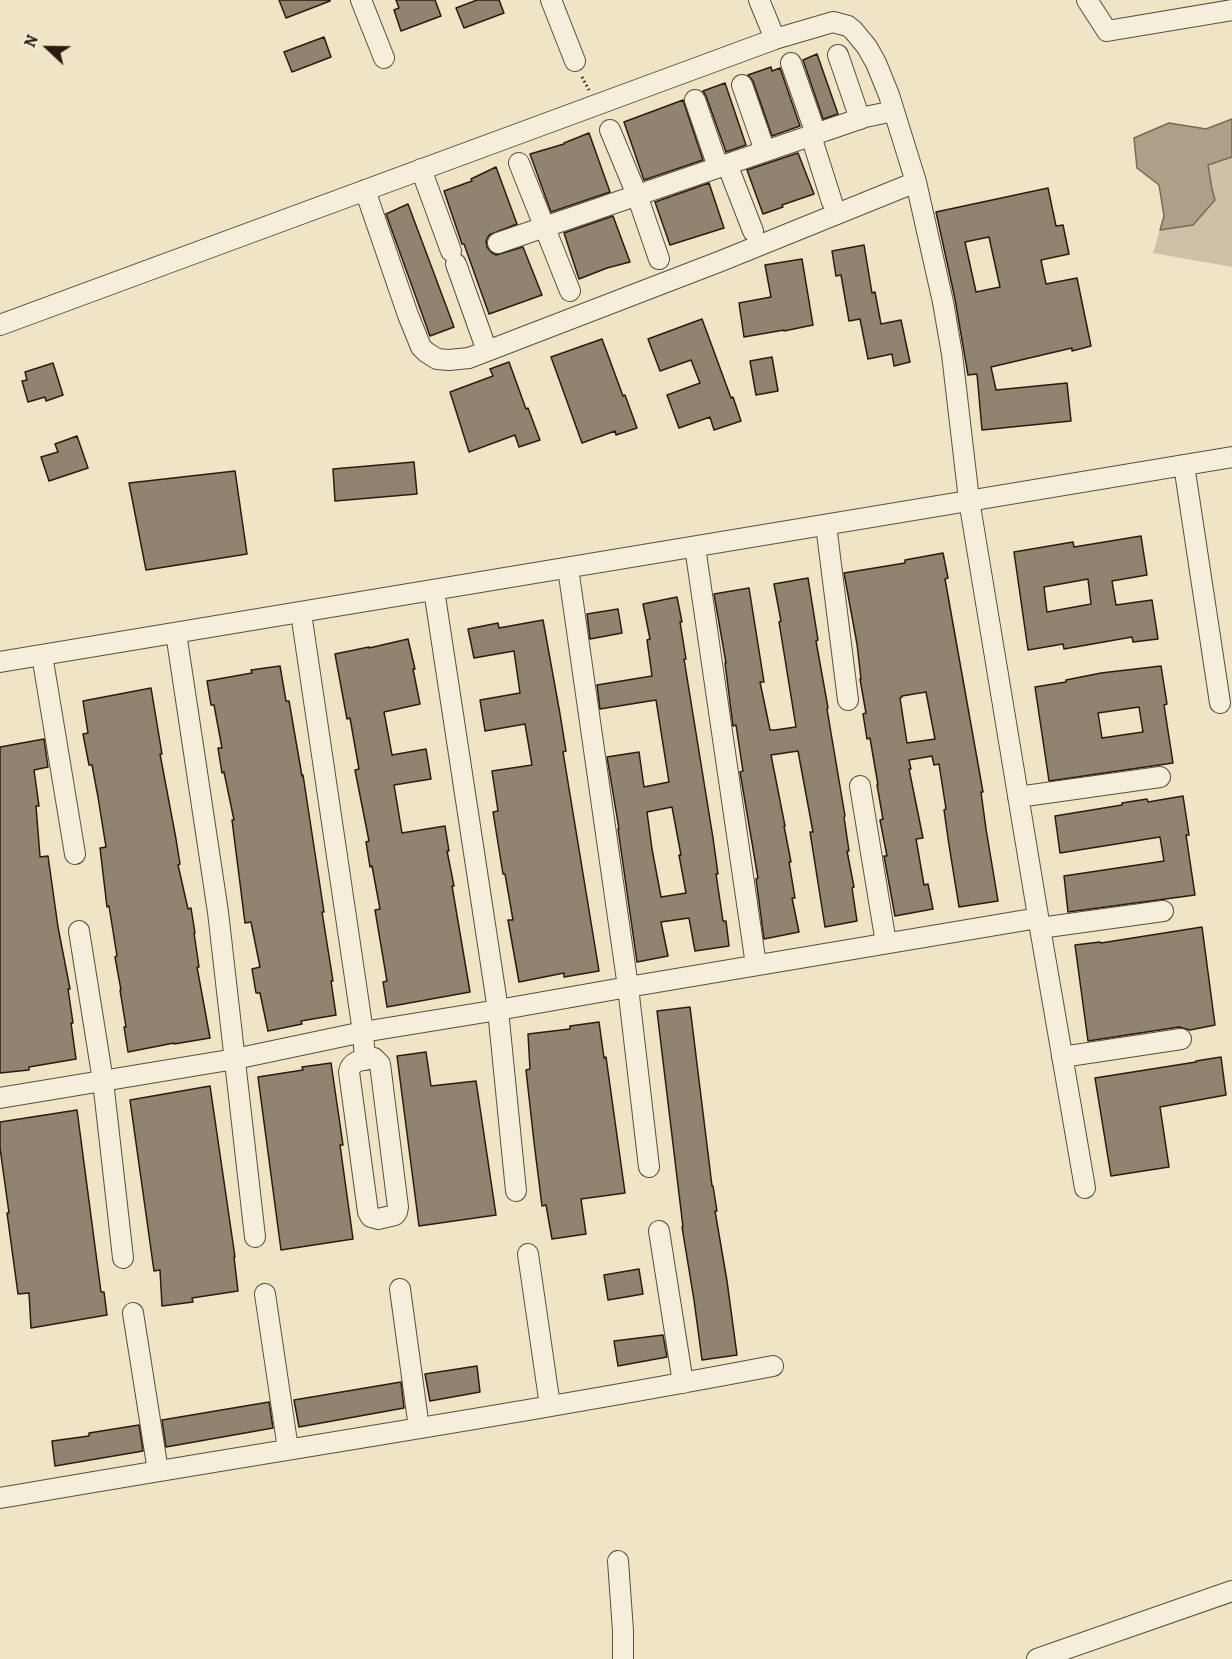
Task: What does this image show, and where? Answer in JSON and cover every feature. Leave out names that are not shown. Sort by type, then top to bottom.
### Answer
[{"type":"street","points":[[361,0],[384,58]]},
{"type":"street","points":[[551,0],[575,61]]},
{"type":"street","points":[[759,0],[775,39]]},
{"type":"street","points":[[1087,0],[1107,30],[1232,10]]},
{"type":"street","points":[[0,325],[775,39],[833,22],[848,26],[867,47],[880,73],[894,111],[916,182],[943,302],[952,354],[969,500],[1085,1188]]},
{"type":"street","points":[[838,55],[860,119]]},
{"type":"street","points":[[790,63],[814,135],[832,202]]},
{"type":"street","points":[[742,85],[765,151]]},
{"type":"street","points":[[694,100],[753,231]]},
{"type":"street","points":[[498,243],[860,119],[894,111]]},
{"type":"street","points":[[610,130],[637,195],[659,259]]},
{"type":"street","points":[[519,163],[570,291]]},
{"type":"street","points":[[421,170],[487,351]]},
{"type":"street","points":[[364,190],[421,346],[437,359],[449,360],[469,358],[721,261],[916,182]]},
{"type":"street","points":[[0,662],[1232,457]]},
{"type":"street","points":[[1184,465],[1220,703]]},
{"type":"street","points":[[826,525],[848,700]]},
{"type":"street","points":[[695,547],[756,965]]},
{"type":"street","points":[[568,568],[628,987],[649,1167]]},
{"type":"street","points":[[434,590],[498,1010],[516,1191]]},
{"type":"street","points":[[301,613],[363,1032],[365,1060]]},
{"type":"street","points":[[176,633],[218,912],[255,1238]]},
{"type":"street","points":[[42,656],[75,854]]},
{"type":"street","points":[[1018,797],[1160,777]]},
{"type":"street","points":[[860,786],[886,943]]},
{"type":"street","points":[[0,1098],[235,1059],[363,1032],[886,943],[1039,923],[1163,911]]},
{"type":"street","points":[[79,931],[103,1081],[123,1258]]},
{"type":"street","points":[[1062,1057],[1181,1039]]},
{"type":"street","points":[[374,1058],[380,1064],[398,1207],[395,1215],[378,1219],[371,1217],[368,1212],[349,1072],[354,1062],[365,1060],[374,1058]]},
{"type":"street","points":[[659,1231],[683,1383]]},
{"type":"street","points":[[528,1254],[550,1406]]},
{"type":"street","points":[[400,1289],[419,1428]]},
{"type":"street","points":[[265,1293],[288,1449]]},
{"type":"street","points":[[133,1313],[158,1471]]},
{"type":"street","points":[[0,1498],[550,1406],[773,1366]]},
{"type":"street","points":[[618,1561],[623,1659]]},
{"type":"street","points":[[1037,1659],[1232,1591]]},
{"type":"path","points":[[575,61],[596,105]]},
{"type":"shaded area","points":[[1232,119],[1232,267],[1153,253],[1164,216],[1159,185],[1137,168],[1134,138],[1169,123],[1206,129]]},
{"type":"shaded area","points":[[1232,119],[1232,157],[1208,165],[1215,200],[1193,225],[1160,230],[1164,216],[1159,185],[1137,168],[1134,138],[1169,123],[1206,129]]},
{"type":"building","points":[[279,0],[330,0],[330,1],[286,18]]},
{"type":"building","points":[[396,0],[435,0],[441,16],[401,31],[394,10],[399,8]]},
{"type":"building","points":[[477,0],[499,0],[504,13],[464,28],[456,8]]},
{"type":"building","points":[[324,37],[331,57],[292,72],[284,52]]},
{"type":"building","points":[[817,54],[838,114],[823,119],[803,60]]},
{"type":"building","points":[[771,67],[772,71],[780,68],[800,126],[772,136],[753,81],[748,75]]},
{"type":"building","points":[[725,83],[746,145],[726,152],[703,91]]},
{"type":"building","points":[[683,100],[703,160],[644,180],[624,122]]},
{"type":"building","points":[[589,133],[610,192],[551,212],[530,154],[564,144]]},
{"type":"building","points":[[798,153],[814,194],[763,214],[747,170]]},
{"type":"building","points":[[496,167],[517,224],[489,235],[486,241],[487,247],[496,255],[523,247],[542,295],[489,314],[444,191],[472,181],[471,179]]},
{"type":"building","points":[[709,183],[724,228],[670,245],[655,202]]},
{"type":"building","points":[[1048,188],[1056,226],[1063,225],[1069,254],[1041,260],[1046,284],[1077,278],[1091,346],[1072,351],[1072,348],[991,367],[996,390],[1067,383],[1071,421],[982,430],[977,374],[968,375],[955,299],[936,212]],"holes":[[[989,237],[1000,287],[976,292],[965,242]]]},
{"type":"building","points":[[408,204],[454,327],[430,336],[386,214]]},
{"type":"building","points":[[613,216],[630,262],[579,279],[564,233]]},
{"type":"building","points":[[864,245],[872,293],[875,292],[881,324],[901,320],[910,362],[894,366],[892,354],[868,359],[860,319],[849,321],[841,275],[836,276],[832,251]]},
{"type":"building","points":[[802,259],[813,325],[744,337],[739,303],[771,297],[765,265]]},
{"type":"building","points":[[702,319],[741,421],[714,430],[710,417],[679,428],[667,395],[700,383],[691,360],[660,371],[648,339]]},
{"type":"building","points":[[602,339],[637,428],[616,435],[615,431],[582,443],[551,357]]},
{"type":"building","points":[[772,357],[778,391],[756,395],[750,361]]},
{"type":"building","points":[[509,362],[540,440],[519,447],[515,435],[469,452],[450,392],[493,376],[490,369]]},
{"type":"building","points":[[53,363],[63,395],[46,401],[45,397],[28,402],[22,381],[27,380],[25,372]]},
{"type":"building","points":[[77,436],[88,468],[49,481],[41,457],[58,452],[55,444]]},
{"type":"building","points":[[414,462],[417,494],[335,501],[333,469]]},
{"type":"building","points":[[235,471],[247,554],[146,570],[129,483]]},
{"type":"building","points":[[1141,536],[1147,575],[1112,581],[1116,605],[1152,600],[1158,639],[1133,642],[1132,637],[1064,649],[1063,644],[1028,650],[1014,552],[1073,542],[1074,547]],"holes":[[[1088,579],[1091,604],[1047,612],[1044,587]]]},
{"type":"building","points":[[943,553],[948,578],[945,579],[983,792],[981,792],[986,829],[998,901],[959,907],[939,764],[934,765],[932,756],[909,760],[911,769],[909,769],[923,838],[916,839],[924,885],[928,884],[933,909],[895,916],[884,856],[887,856],[880,820],[883,819],[878,785],[870,738],[867,739],[857,644],[844,573],[905,563],[905,560]],"holes":[[[926,692],[935,739],[907,743],[900,698],[902,696]]]},
{"type":"building","points":[[808,578],[845,816],[849,851],[847,851],[854,887],[852,888],[857,921],[825,927],[810,832],[813,832],[798,751],[771,755],[791,862],[789,862],[795,898],[792,898],[799,932],[764,939],[756,879],[758,878],[740,772],[743,771],[736,725],[733,726],[726,663],[714,594],[749,588],[764,682],[760,682],[770,730],[796,727],[774,584]]},
{"type":"building","points":[[677,597],[723,921],[726,921],[729,946],[695,951],[689,918],[661,922],[668,956],[637,962],[607,757],[639,752],[644,787],[669,782],[656,700],[600,709],[597,685],[652,676],[647,640],[650,639],[643,604]],"holes":[[[672,807],[681,855],[679,855],[686,893],[661,897],[647,812]]]},
{"type":"building","points":[[618,609],[622,633],[590,639],[587,614]]},
{"type":"building","points":[[543,620],[566,751],[563,752],[599,971],[564,977],[564,973],[519,982],[508,920],[513,920],[493,812],[498,811],[492,771],[532,765],[525,724],[485,731],[480,700],[520,693],[514,651],[474,658],[468,629],[498,623],[499,628]]},
{"type":"building","points":[[408,639],[420,704],[384,712],[392,755],[426,749],[431,779],[394,785],[402,833],[445,826],[454,886],[452,886],[470,992],[387,1007],[383,982],[387,981],[375,910],[380,909],[366,842],[369,841],[355,770],[359,769],[350,718],[347,719],[335,654]]},
{"type":"building","points":[[280,666],[303,775],[324,912],[322,912],[336,1015],[301,1021],[302,1024],[268,1031],[260,993],[256,993],[252,969],[260,967],[251,922],[245,923],[232,820],[234,820],[224,772],[222,773],[218,748],[222,748],[207,681],[252,673],[251,670]]},
{"type":"building","points":[[1161,666],[1167,704],[1164,705],[1173,763],[1049,781],[1035,687],[1101,673]],"holes":[[[1139,707],[1143,732],[1102,738],[1098,713]]]},
{"type":"building","points":[[151,688],[162,754],[160,754],[180,864],[178,865],[188,909],[191,908],[199,967],[197,967],[210,1038],[128,1052],[115,957],[117,956],[109,906],[107,907],[100,848],[106,847],[92,765],[89,765],[83,734],[88,733],[83,701]]},
{"type":"building","points":[[44,739],[48,767],[34,770],[39,806],[36,806],[40,857],[48,856],[70,989],[68,989],[76,1059],[29,1067],[29,1070],[0,1073],[0,747]]},
{"type":"building","points":[[1183,796],[1195,895],[1068,912],[1064,876],[1164,861],[1160,837],[1060,853],[1055,816],[1147,799],[1148,802]]},
{"type":"building","points":[[1202,927],[1215,1025],[1190,1030],[1179,1027],[1088,1041],[1075,945]]},
{"type":"building","points":[[690,1007],[717,1211],[715,1211],[737,1355],[702,1360],[682,1227],[657,1011]]},
{"type":"building","points":[[599,1022],[625,1193],[581,1199],[586,1234],[552,1239],[546,1205],[542,1206],[534,1142],[526,1070],[530,1069],[528,1034],[570,1029],[570,1026]]},
{"type":"building","points":[[426,1052],[431,1086],[476,1081],[496,1215],[419,1226],[397,1056]]},
{"type":"building","points":[[1221,1057],[1226,1095],[1160,1107],[1169,1167],[1111,1176],[1095,1078]]},
{"type":"building","points":[[331,1063],[353,1239],[281,1250],[258,1077]]},
{"type":"building","points":[[210,1086],[238,1291],[192,1298],[193,1302],[162,1306],[160,1270],[154,1271],[130,1100]]},
{"type":"building","points":[[77,1110],[101,1292],[104,1292],[107,1315],[31,1328],[29,1293],[18,1294],[0,1148],[0,1122]]},
{"type":"building","points":[[639,1269],[643,1294],[608,1300],[604,1275]]},
{"type":"building","points":[[663,1335],[667,1357],[618,1366],[614,1341]]},
{"type":"building","points":[[477,1366],[480,1392],[430,1401],[425,1374]]},
{"type":"building","points":[[401,1382],[404,1408],[299,1427],[294,1400]]},
{"type":"building","points":[[269,1402],[273,1428],[166,1447],[162,1420]]},
{"type":"building","points":[[139,1425],[143,1451],[55,1466],[52,1441]]}]
